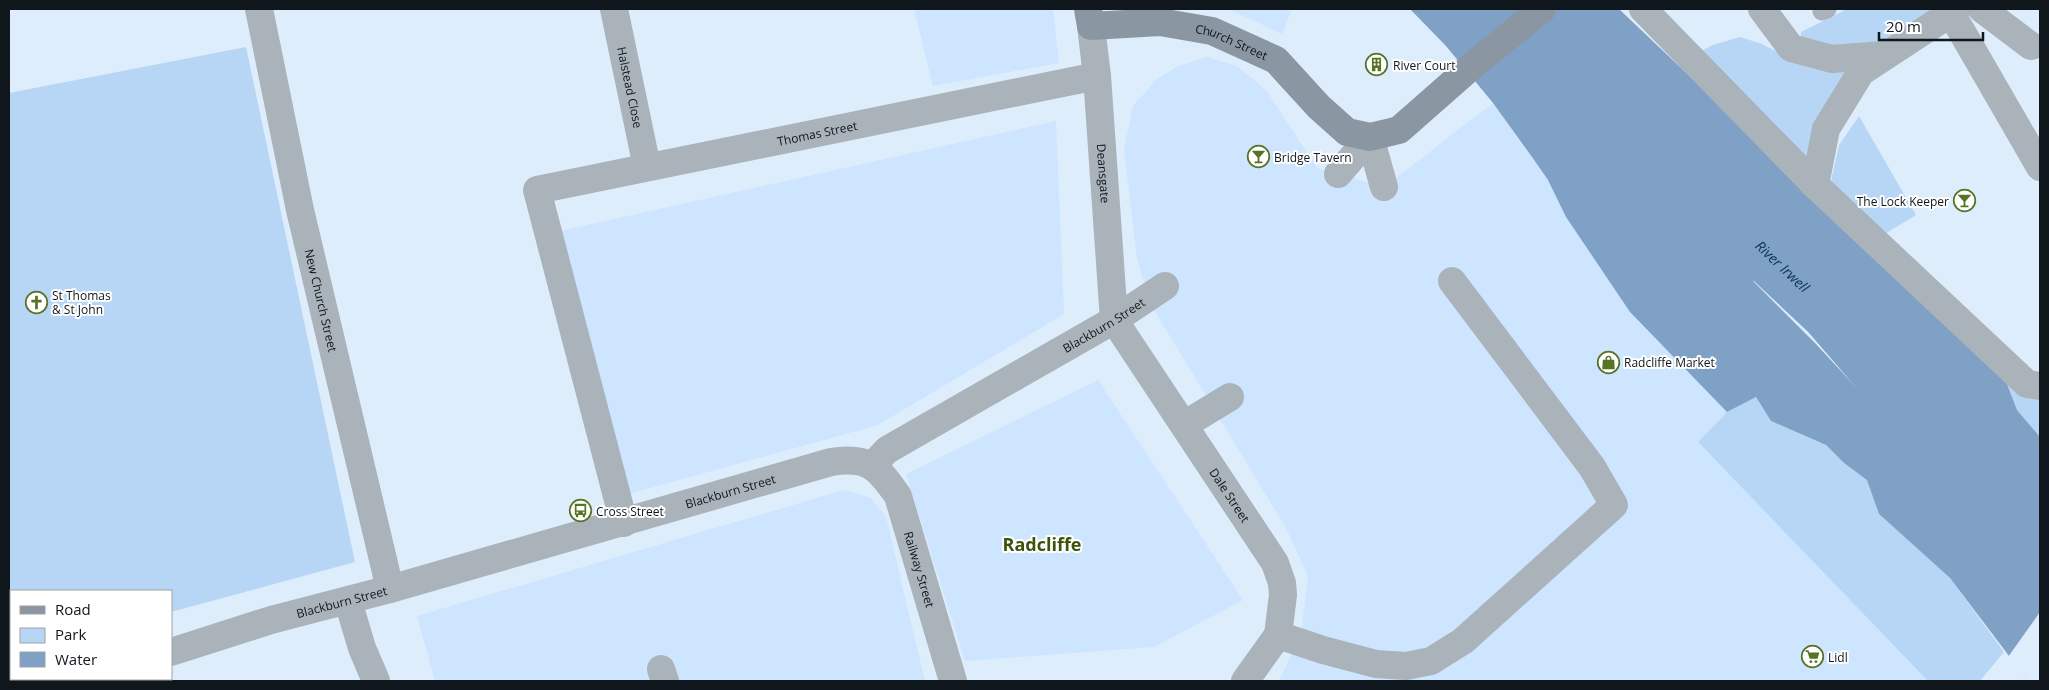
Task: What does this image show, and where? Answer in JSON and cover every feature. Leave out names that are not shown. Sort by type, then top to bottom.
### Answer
[{"type":"street","name":"New Church Street","points":[[259,9],[300,210],[390,589]]},
{"type":"street","name":"Halstead Close","points":[[614,9],[647,167]]},
{"type":"street","points":[[1338,174],[1370,137],[1399,130],[1473,65],[1542,9]]},
{"type":"street","points":[[1642,9],[1815,185],[2027,384],[2040,386]]},
{"type":"street","points":[[1762,9],[1791,48],[1832,59],[1888,55]]},
{"type":"street","points":[[1982,9],[2031,46]]},
{"type":"street","points":[[1815,185],[1826,129],[1861,72],[1954,11],[2040,167]]},
{"type":"street","name":"Deansgate","points":[[1089,17],[1097,76],[1114,320]]},
{"type":"street","name":"Church Street","points":[[1089,17],[1160,22],[1212,31],[1276,60],[1319,107],[1347,132],[1370,137]]},
{"type":"street","name":"Thomas Street","points":[[624,523],[536,190],[1097,76]]},
{"type":"street","points":[[1370,137],[1384,188]]},
{"type":"street","points":[[1278,635],[1384,673],[1431,661],[1463,641],[1614,505],[1592,466],[1452,281]]},
{"type":"street","name":"Blackburn Street","points":[[172,652],[271,620],[390,589],[624,523],[831,462],[858,460],[872,466],[887,450],[1114,320],[1165,286]]},
{"type":"street","name":"Dale Street","points":[[1114,320],[1275,563],[1282,583],[1283,595],[1278,635],[1246,681]]},
{"type":"street","points":[[1184,425],[1230,397]]},
{"type":"street","name":"Railway Street","points":[[872,466],[887,479],[898,496],[953,681]]},
{"type":"street","points":[[348,600],[362,648],[376,681]]},
{"type":"shaded area","points":[[914,9],[1053,9],[1059,63],[933,86]]},
{"type":"shaded area","points":[[1228,9],[1292,9],[1282,34]]},
{"type":"shaded area","points":[[1207,57],[1237,66],[1266,90],[1317,168],[1384,187],[1493,103],[1548,180],[1566,217],[1630,312],[1727,412],[1698,442],[1928,681],[1279,681],[1301,634],[1308,576],[1286,528],[1151,305],[1137,259],[1124,149],[1133,106],[1157,79],[1178,66]]},
{"type":"shaded area","points":[[1056,121],[1064,314],[878,425],[629,494],[560,231]]},
{"type":"shaded area","points":[[1098,380],[1243,600],[1154,647],[965,661],[906,474]]},
{"type":"shaded area","points":[[844,490],[871,498],[886,517],[925,681],[435,681],[417,616]]},
{"type":"green space","points":[[1847,9],[1934,9],[1900,38],[1866,48],[1800,46],[1801,32]]},
{"type":"green space","points":[[1740,37],[1762,44],[1789,58],[1861,63],[1813,173],[1697,53],[1713,45]]},
{"type":"green space","points":[[246,47],[355,562],[172,612],[172,590],[10,590],[9,656],[9,93]]},
{"type":"green space","points":[[1859,116],[1916,215],[1883,235],[1831,181],[1839,145]]},
{"type":"green space","points":[[2007,384],[2040,392],[2040,437],[2017,410]]},
{"type":"green space","points":[[1756,397],[1771,421],[1826,445],[1844,463],[1868,480],[1879,514],[1950,578],[2004,652],[1980,681],[1928,681],[1698,442],[1727,412]]},
{"type":"water","points":[[1410,9],[1619,9],[1800,181],[2007,384],[2017,410],[2040,437],[2040,681],[2028,681],[1950,578],[1879,514],[1867,480],[1844,463],[1826,445],[1771,421],[1756,397],[1727,412],[1630,312],[1566,217],[1548,180],[1493,103],[1446,46]],"holes":[[[1754,226],[1883,330],[1942,398],[1959,442],[2007,501],[2000,514],[1988,513],[1907,442],[1815,343],[1754,282],[1732,233]]]},
{"type":"pier","points":[[2040,612],[2040,681],[2028,681],[2008,657]]},
{"type":"waterway","name":"River Irwell","points":[[1681,170],[1831,311],[2040,553]]},
{"type":"place","name":"River Court","points":[[1377,65]]},
{"type":"place","name":"Bridge Tavern","points":[[1258,157]]},
{"type":"place","name":"The Lock Keeper","points":[[1965,201]]},
{"type":"place","name":"St Thomas & St John","points":[[36,302]]},
{"type":"place","name":"Radcliffe Market","points":[[1608,362]]},
{"type":"place","name":"Cross Street","points":[[580,511]]},
{"type":"place","name":"Lidl","points":[[1812,657]]},
{"type":"district","name":"Radcliffe","points":[[1042,544]]}]
